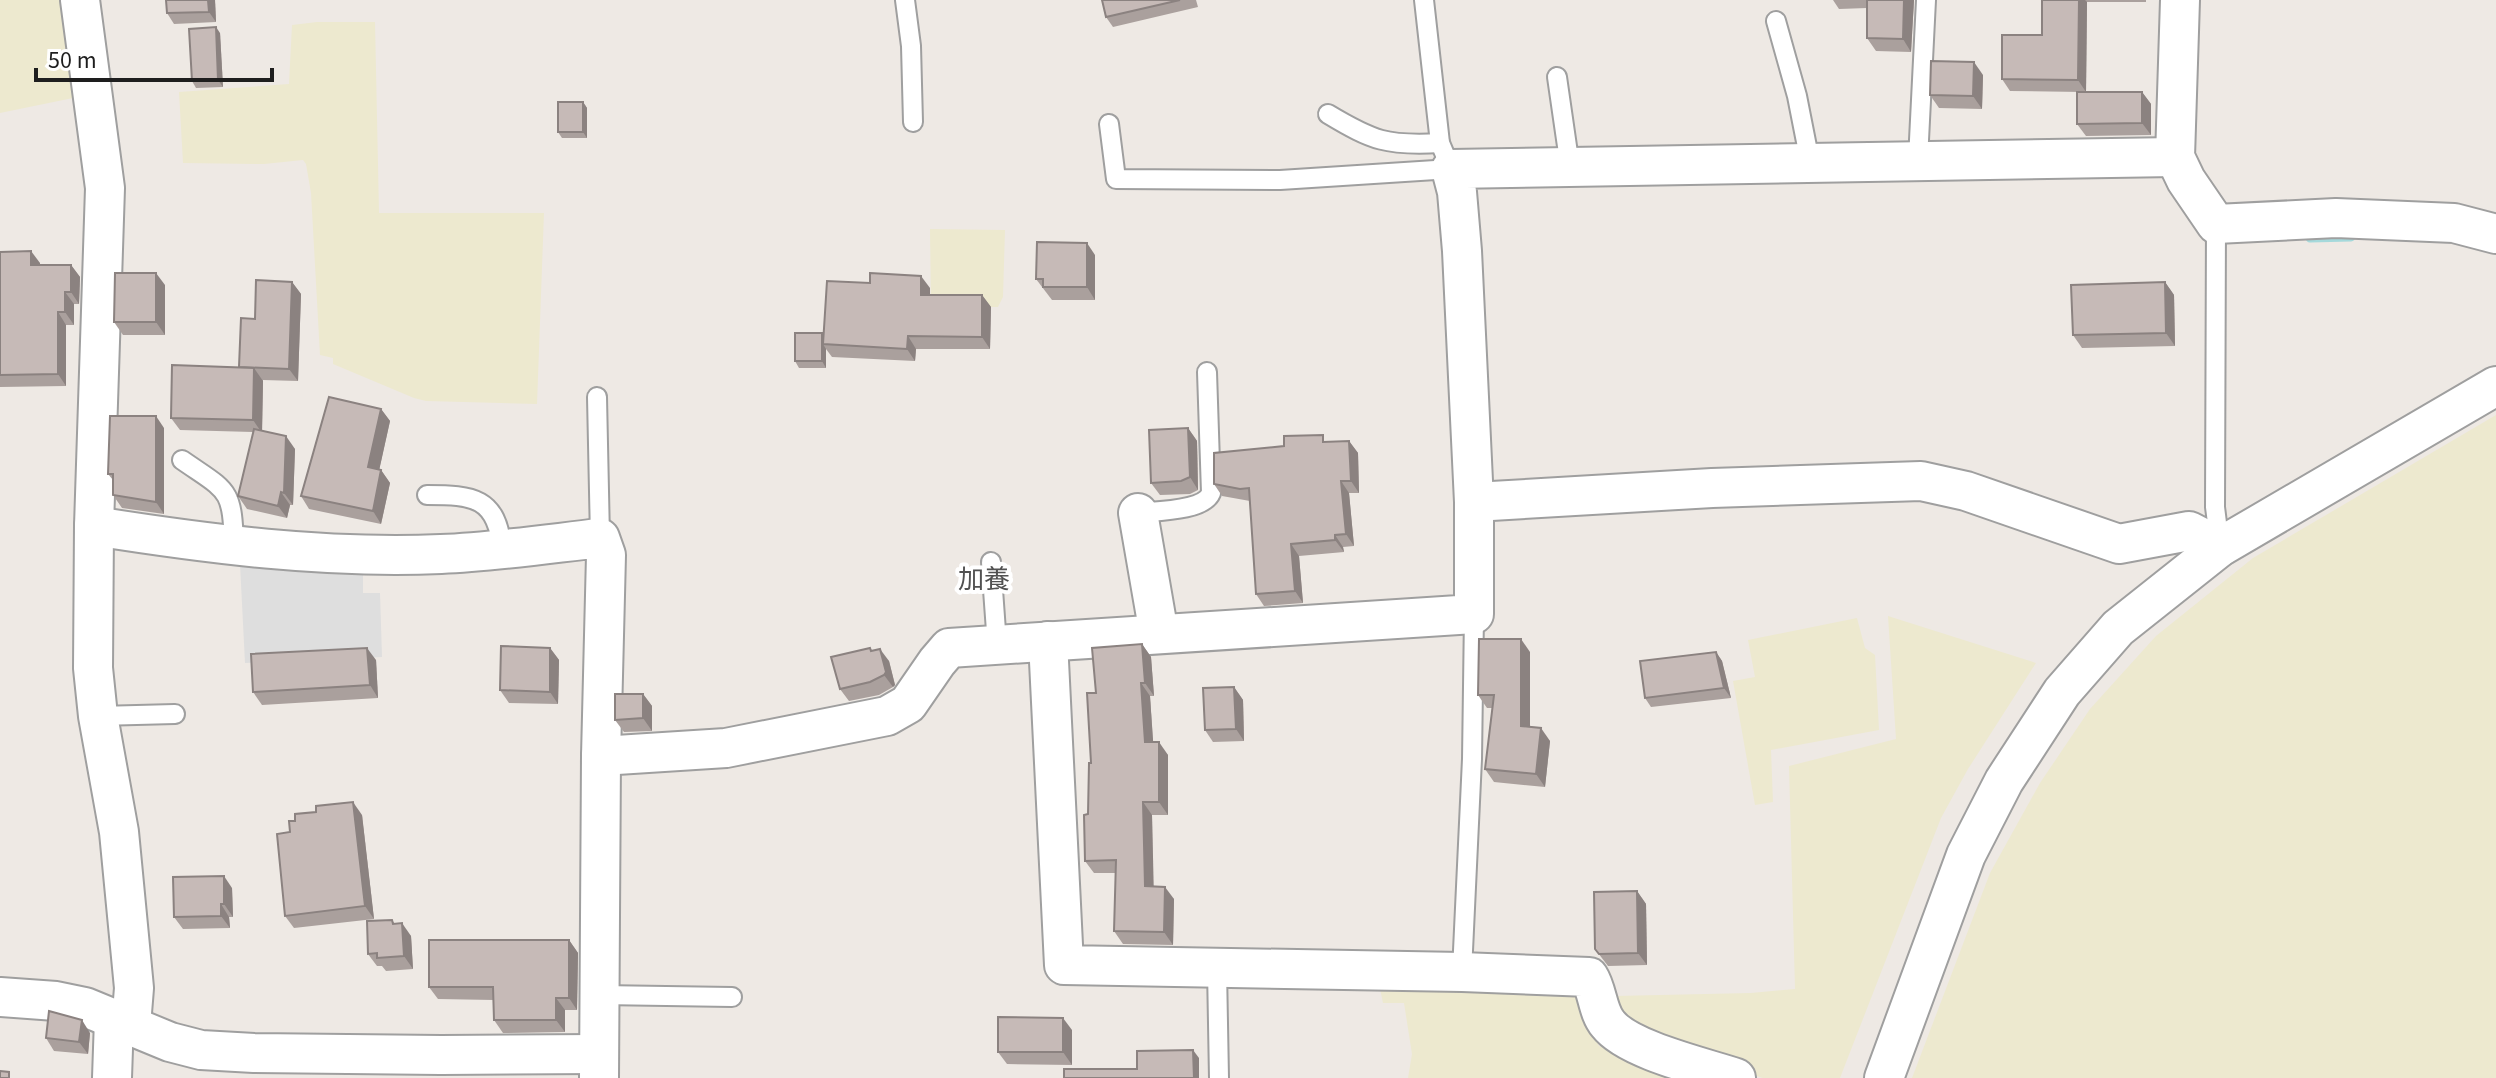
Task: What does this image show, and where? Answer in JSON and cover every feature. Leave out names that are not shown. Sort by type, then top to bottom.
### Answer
[{"type":"street","points":[[80,0],[105,188],[94,526],[93,668],[98,716],[119,832],[134,988],[123,1022],[112,1078]]},
{"type":"street","points":[[2180,0],[2175,157],[2186,180],[2216,224],[2336,218],[2454,223],[2496,234]]},
{"type":"street","points":[[601,756],[726,748],[887,716],[908,704],[949,648],[1474,614],[1474,502],[1462,251],[1457,192],[1446,156],[1570,167],[2175,157]]},
{"type":"street","points":[[1884,1078],[1966,855],[2004,781],[2062,692],[2118,628],[2220,547],[2496,386]]},
{"type":"street","points":[[1474,502],[1712,488],[1921,481],[1966,491],[2119,544],[2189,531],[2220,547]]},
{"type":"street","points":[[1138,513],[1159,634]]},
{"type":"street","points":[[0,997],[56,1001],[85,1007],[170,1042],[201,1050],[441,1055],[599,1066],[606,555],[600,538],[443,554],[384,555],[321,553],[184,540],[94,526]]},
{"type":"street","points":[[1048,641],[1064,965],[1589,977],[1605,1021],[1615,1032],[1650,1050],[1736,1078]]},
{"type":"lane","points":[[905,0],[911,46],[913,122]]},
{"type":"lane","points":[[1424,0],[1446,156]]},
{"type":"lane","points":[[1918,160],[1926,0]]},
{"type":"lane","points":[[1776,21],[1797,96],[1810,162]]},
{"type":"lane","points":[[1557,77],[1570,167]]},
{"type":"lane","points":[[1328,114],[1363,135],[1386,142],[1410,144],[1446,156]]},
{"type":"lane","points":[[1109,124],[1116,179],[1280,180],[1446,156]]},
{"type":"lane","points":[[2216,224],[2215,507],[2220,547]]},
{"type":"lane","points":[[1138,513],[1197,505],[1209,499],[1207,372]]},
{"type":"lane","points":[[597,397],[600,538]]},
{"type":"lane","points":[[182,460],[229,496],[233,511],[234,545]]},
{"type":"lane","points":[[427,495],[464,495],[487,507],[496,519],[502,549]]},
{"type":"lane","points":[[991,562],[997,645]]},
{"type":"lane","points":[[1462,972],[1472,759],[1474,614]]},
{"type":"lane","points":[[98,716],[175,714]]},
{"type":"lane","points":[[1217,969],[1219,1078]]},
{"type":"lane","points":[[600,995],[732,997]]},
{"type":"shaded area","points":[[0,0],[61,0],[73,98],[0,113]]},
{"type":"shaded area","points":[[375,22],[379,213],[544,213],[537,404],[426,401],[333,364],[333,358],[320,355],[311,193],[306,164],[303,160],[264,164],[183,163],[179,92],[289,84],[292,25]]},
{"type":"shaded area","points":[[930,229],[1005,230],[1003,297],[998,307],[931,307]]},
{"type":"shaded area","points":[[2496,415],[2496,1078],[1912,1078],[1990,873],[2040,783],[2090,709],[2156,636],[2253,558]]},
{"type":"shaded area","points":[[240,564],[363,572],[363,593],[380,593],[382,657],[245,663]]},
{"type":"shaded area","points":[[1888,616],[2036,663],[1968,769],[1941,818],[1840,1078],[1763,1078],[1705,1060],[1623,1019],[1614,996],[1795,989],[1789,766],[1896,739]]},
{"type":"shaded area","points":[[1857,618],[1865,648],[1875,655],[1879,730],[1771,750],[1773,802],[1755,805],[1733,681],[1755,677],[1748,640]]},
{"type":"shaded area","points":[[1379,984],[1575,989],[1599,1046],[1693,1078],[1408,1078],[1412,1054],[1404,1003],[1383,1003]]},
{"type":"building","points":[[166,0],[208,0],[209,12],[167,13]]},
{"type":"building","points":[[1102,0],[1180,0],[1106,17]]},
{"type":"building","points":[[1867,0],[1904,0],[1903,39],[1867,38]]},
{"type":"building","points":[[2042,0],[2079,0],[2078,80],[2002,79],[2002,35],[2042,35]]},
{"type":"building","points":[[216,27],[218,80],[192,81],[189,29]]},
{"type":"building","points":[[1931,61],[1974,62],[1973,96],[1930,95]]},
{"type":"building","points":[[2077,92],[2142,92],[2142,123],[2077,124]]},
{"type":"building","points":[[558,102],[583,102],[583,132],[558,132]]},
{"type":"building","points":[[1037,242],[1087,243],[1087,287],[1043,287],[1043,279],[1036,279]]},
{"type":"building","points":[[31,251],[31,265],[71,265],[71,292],[65,292],[65,312],[58,312],[58,374],[0,375],[0,252]]},
{"type":"building","points":[[115,273],[156,273],[156,322],[114,322]]},
{"type":"building","points":[[870,273],[921,276],[921,295],[982,295],[982,337],[908,336],[907,349],[823,344],[827,281],[870,283]]},
{"type":"building","points":[[256,280],[292,282],[289,369],[239,367],[241,318],[255,319]]},
{"type":"building","points":[[2165,282],[2166,333],[2073,335],[2071,285]]},
{"type":"building","points":[[795,333],[822,333],[822,361],[795,361]]},
{"type":"building","points":[[172,365],[254,368],[253,420],[171,418]]},
{"type":"building","points":[[329,397],[381,409],[368,467],[381,470],[373,511],[301,496]]},
{"type":"building","points":[[110,416],[156,416],[156,502],[113,495],[113,474],[108,474]]},
{"type":"building","points":[[1188,428],[1190,477],[1181,481],[1151,483],[1149,430]]},
{"type":"building","points":[[254,429],[286,436],[284,493],[281,492],[278,506],[238,496]]},
{"type":"building","points":[[1323,435],[1323,442],[1349,441],[1351,481],[1341,481],[1346,534],[1335,535],[1335,540],[1291,544],[1295,591],[1256,594],[1249,488],[1214,484],[1214,453],[1284,446],[1284,436]]},
{"type":"building","points":[[1479,639],[1521,639],[1521,726],[1541,728],[1536,774],[1485,769],[1494,695],[1478,695]]},
{"type":"building","points":[[1142,644],[1145,742],[1159,742],[1159,802],[1143,802],[1145,886],[1165,887],[1164,932],[1114,931],[1116,860],[1085,861],[1084,815],[1088,814],[1091,763],[1087,693],[1096,693],[1092,648]]},
{"type":"building","points":[[501,646],[550,648],[550,692],[500,690]]},
{"type":"building","points":[[367,648],[370,685],[253,692],[251,654]]},
{"type":"building","points":[[870,648],[871,651],[880,649],[886,672],[884,675],[870,682],[840,689],[831,657]]},
{"type":"building","points":[[1716,652],[1724,688],[1645,698],[1640,661]]},
{"type":"building","points":[[1234,687],[1236,729],[1205,730],[1203,688]]},
{"type":"building","points":[[615,694],[643,694],[643,718],[615,720]]},
{"type":"building","points":[[353,802],[365,906],[285,916],[277,834],[290,832],[289,821],[295,821],[295,814],[316,812],[316,806]]},
{"type":"building","points":[[224,876],[221,916],[174,917],[173,877]]},
{"type":"building","points":[[1637,891],[1638,953],[1599,954],[1595,949],[1594,892]]},
{"type":"building","points":[[392,920],[393,924],[402,923],[404,956],[377,958],[377,953],[368,954],[367,921]]},
{"type":"building","points":[[429,940],[569,940],[569,998],[556,998],[556,1020],[494,1020],[493,987],[429,987]]},
{"type":"building","points":[[49,1011],[82,1020],[79,1042],[46,1038]]},
{"type":"building","points":[[998,1017],[1063,1018],[1063,1052],[998,1052]]},
{"type":"building","points":[[1193,1050],[1194,1078],[1064,1078],[1064,1069],[1137,1069],[1137,1051]]},
{"type":"building","points":[[0,1071],[9,1072],[9,1078],[0,1078]]},
{"type":"waterway","points":[[2310,238],[2351,237]]},
{"type":"district","name":"加養","points":[[984,579]]}]
